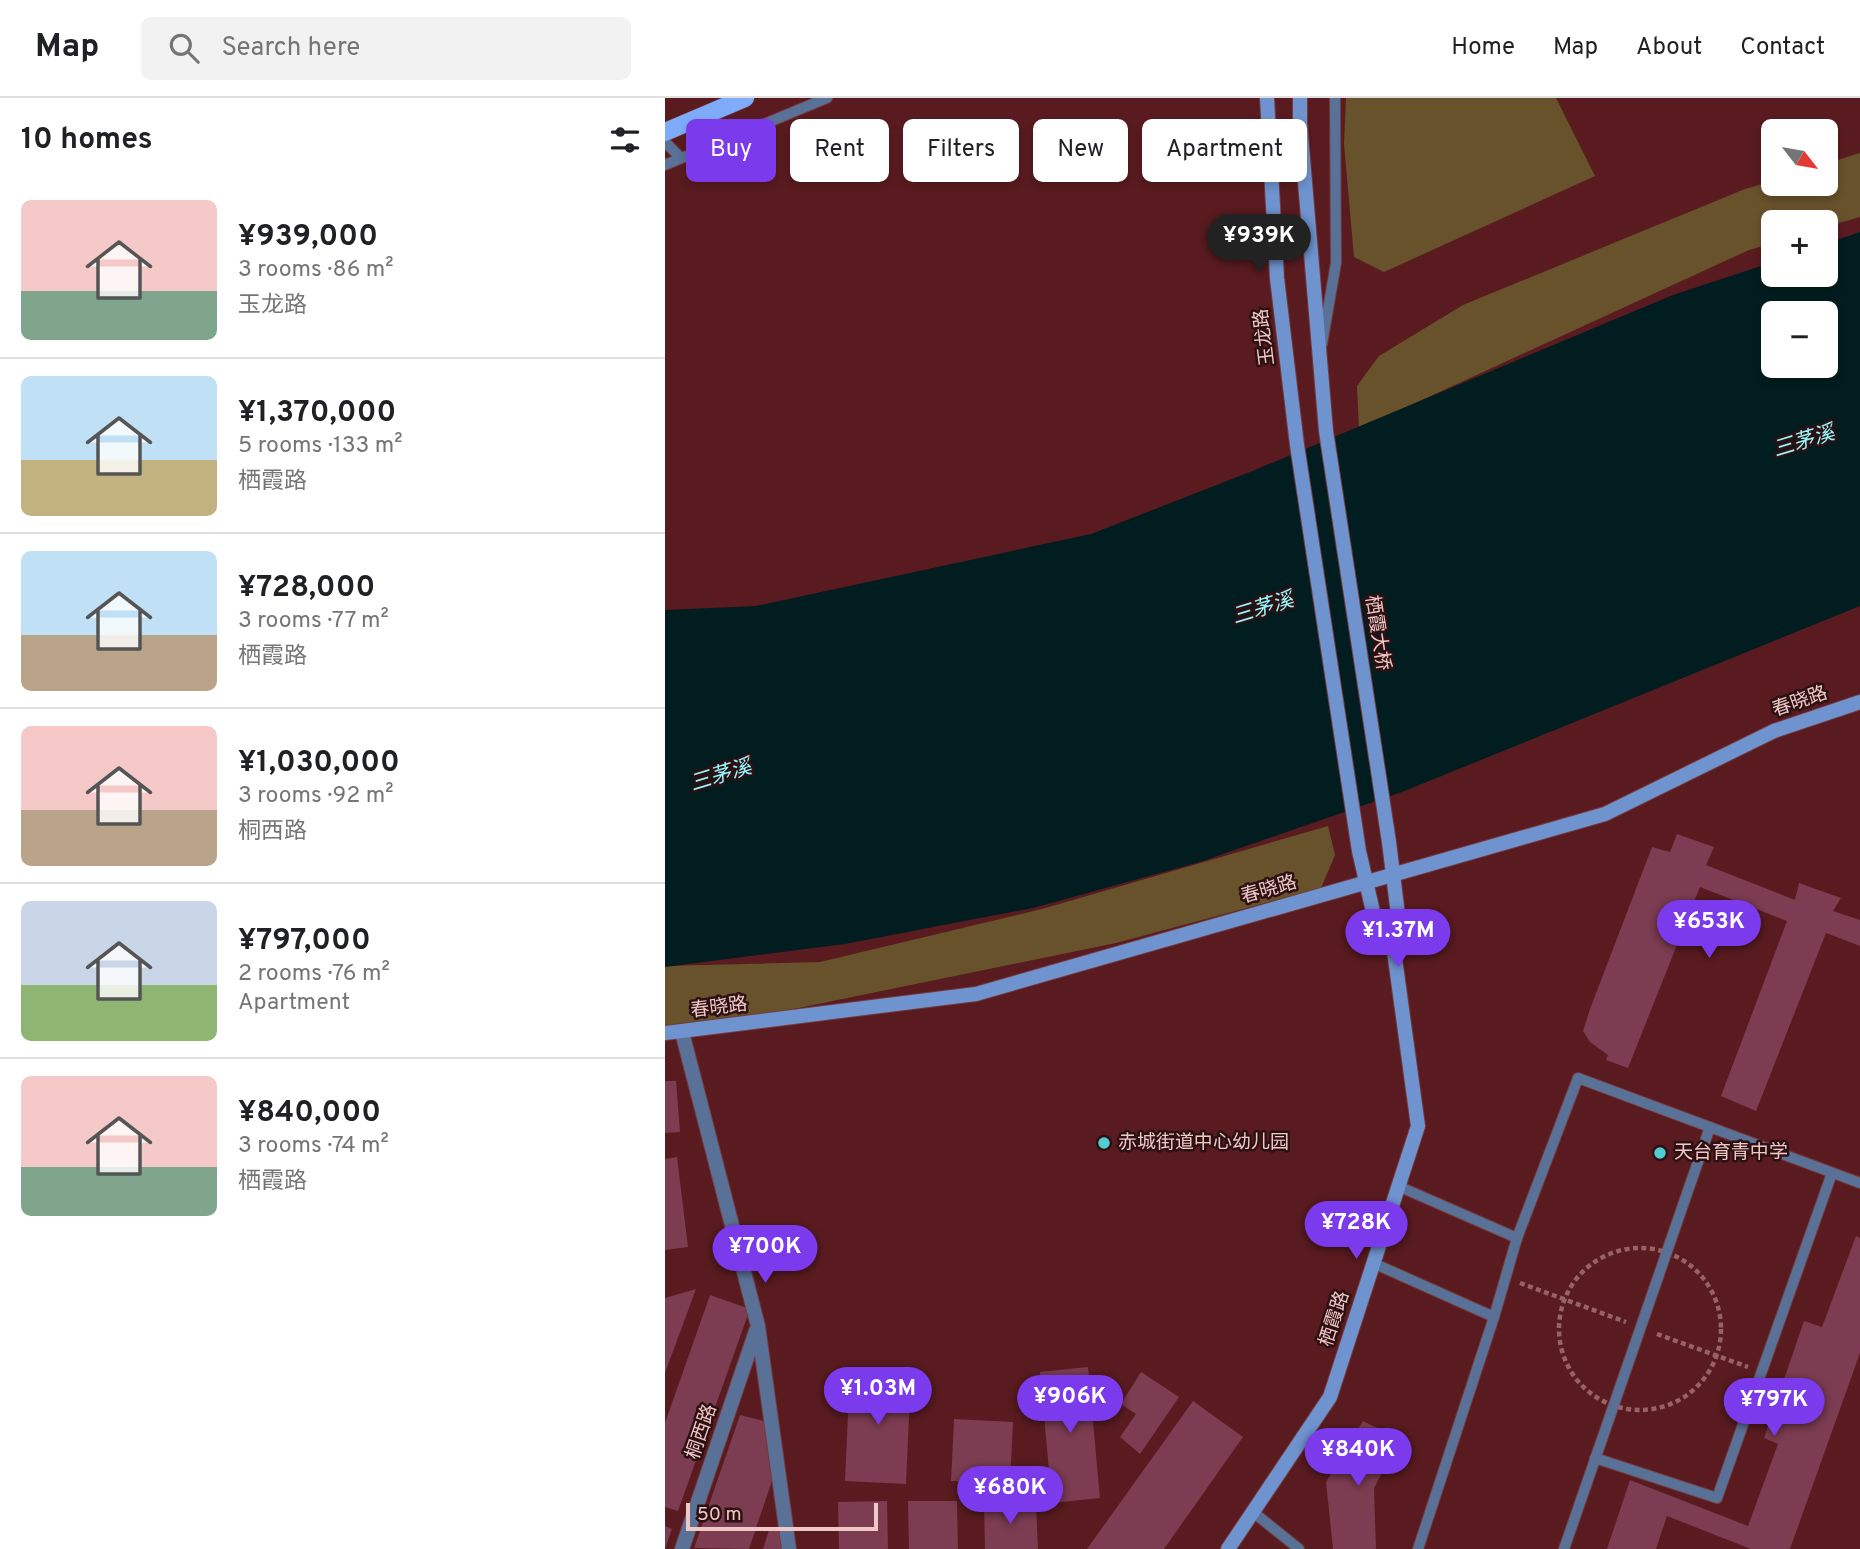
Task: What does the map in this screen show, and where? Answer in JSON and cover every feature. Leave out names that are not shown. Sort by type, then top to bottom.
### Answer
[{"type":"main road","points":[[665,132],[745,98]]},
{"type":"street","name":"玉龙路","points":[[1267,98],[1277,278],[1297,445],[1359,851],[1367,882]]},
{"type":"street","points":[[1300,98],[1320,357]]},
{"type":"street","name":"栖霞大桥","points":[[1320,357],[1326,431],[1394,874],[1401,931],[1394,951]]},
{"type":"street","name":"春晓路","points":[[665,1033],[976,995],[1605,814],[1774,731],[1860,702]]},
{"type":"street","points":[[1367,882],[1380,942],[1394,951]]},
{"type":"street","name":"栖霞路","points":[[1228,1549],[1330,1397],[1417,1126],[1394,951]]},
{"type":"street","points":[[682,1032],[758,1326],[789,1549]]},
{"type":"street","name":"桐西路","points":[[682,1549],[758,1326]]},
{"type":"lane","points":[[665,165],[827,98]]},
{"type":"lane","points":[[1320,357],[1336,263],[1335,98]]},
{"type":"lane","points":[[665,142],[681,158]]},
{"type":"lane","points":[[1418,1549],[1517,1238],[1578,1078],[1860,1183]]},
{"type":"lane","points":[[1564,1549],[1710,1127]]},
{"type":"lane","points":[[1595,1458],[1717,1498],[1832,1172]]},
{"type":"lane","points":[[1398,1186],[1517,1238]]},
{"type":"lane","points":[[1374,1263],[1494,1317]]},
{"type":"lane","points":[[1253,1512],[1299,1549]]},
{"type":"shaded area","points":[[1346,98],[1556,98],[1595,176],[1384,272],[1354,257],[1344,144]]},
{"type":"shaded area","points":[[1860,153],[1860,217],[1838,223],[1838,210],[1761,210],[1761,246],[1359,429],[1357,386],[1379,356],[1463,305],[1745,189],[1761,184],[1761,196],[1838,196],[1838,160]]},
{"type":"shaded area","points":[[1328,826],[1335,855],[1321,888],[1116,943],[682,1032],[665,1033],[665,966],[820,962],[1042,909]]},
{"type":"water","name":"三茅溪","points":[[1860,232],[1860,606],[1402,792],[1200,862],[1033,908],[845,944],[665,967],[665,610],[756,606],[1091,534],[1250,472],[1673,295],[1761,266],[1761,287],[1838,287],[1838,240]]},
{"type":"building","points":[[1677,834],[1714,847],[1706,865],[1795,900],[1799,883],[1841,898],[1833,911],[1860,920],[1860,946],[1826,933],[1756,1111],[1721,1096],[1787,921],[1700,887],[1628,1068],[1606,1060],[1608,1055],[1590,1042],[1583,1031],[1652,847],[1670,852]]},
{"type":"building","points":[[665,1081],[676,1081],[680,1132],[665,1133]]},
{"type":"building","points":[[677,1157],[688,1247],[665,1250],[665,1159]]},
{"type":"building","points":[[1856,1236],[1860,1238],[1860,1353],[1790,1549],[1751,1549],[1667,1516],[1656,1549],[1607,1549],[1630,1480],[1748,1526],[1778,1444],[1764,1438],[1804,1321],[1822,1327]]},
{"type":"building","points":[[696,1289],[665,1373],[665,1298]]},
{"type":"building","points":[[710,1295],[750,1309],[678,1511],[665,1507],[665,1423]]},
{"type":"building","points":[[1088,1367],[1100,1498],[1052,1503],[1040,1372]]},
{"type":"building","points":[[850,1370],[911,1372],[906,1484],[845,1481]]},
{"type":"building","points":[[1141,1372],[1179,1397],[1140,1454],[1120,1437],[1136,1414],[1121,1404]]},
{"type":"building","points":[[1193,1401],[1243,1437],[1164,1549],[1087,1549]]},
{"type":"building","points":[[740,1415],[768,1422],[777,1466],[749,1549],[694,1548]]},
{"type":"building","points":[[954,1419],[1013,1422],[1010,1483],[951,1481]]},
{"type":"building","points":[[1363,1421],[1400,1439],[1374,1488],[1376,1549],[1333,1549],[1326,1482]]},
{"type":"building","points":[[887,1501],[888,1549],[839,1549],[838,1502]]},
{"type":"building","points":[[908,1501],[957,1501],[958,1549],[909,1549]]},
{"type":"building","points":[[984,1502],[1036,1505],[1038,1549],[985,1549]]},
{"type":"building","points":[[665,1526],[672,1529],[665,1549]]},
{"type":"building","points":[[770,1527],[784,1534],[787,1549],[763,1549]]},
{"type":"place","name":"赤城街道中心幼儿园","points":[[1104,1143]]},
{"type":"place","name":"天台育青中学","points":[[1660,1153]]}]
